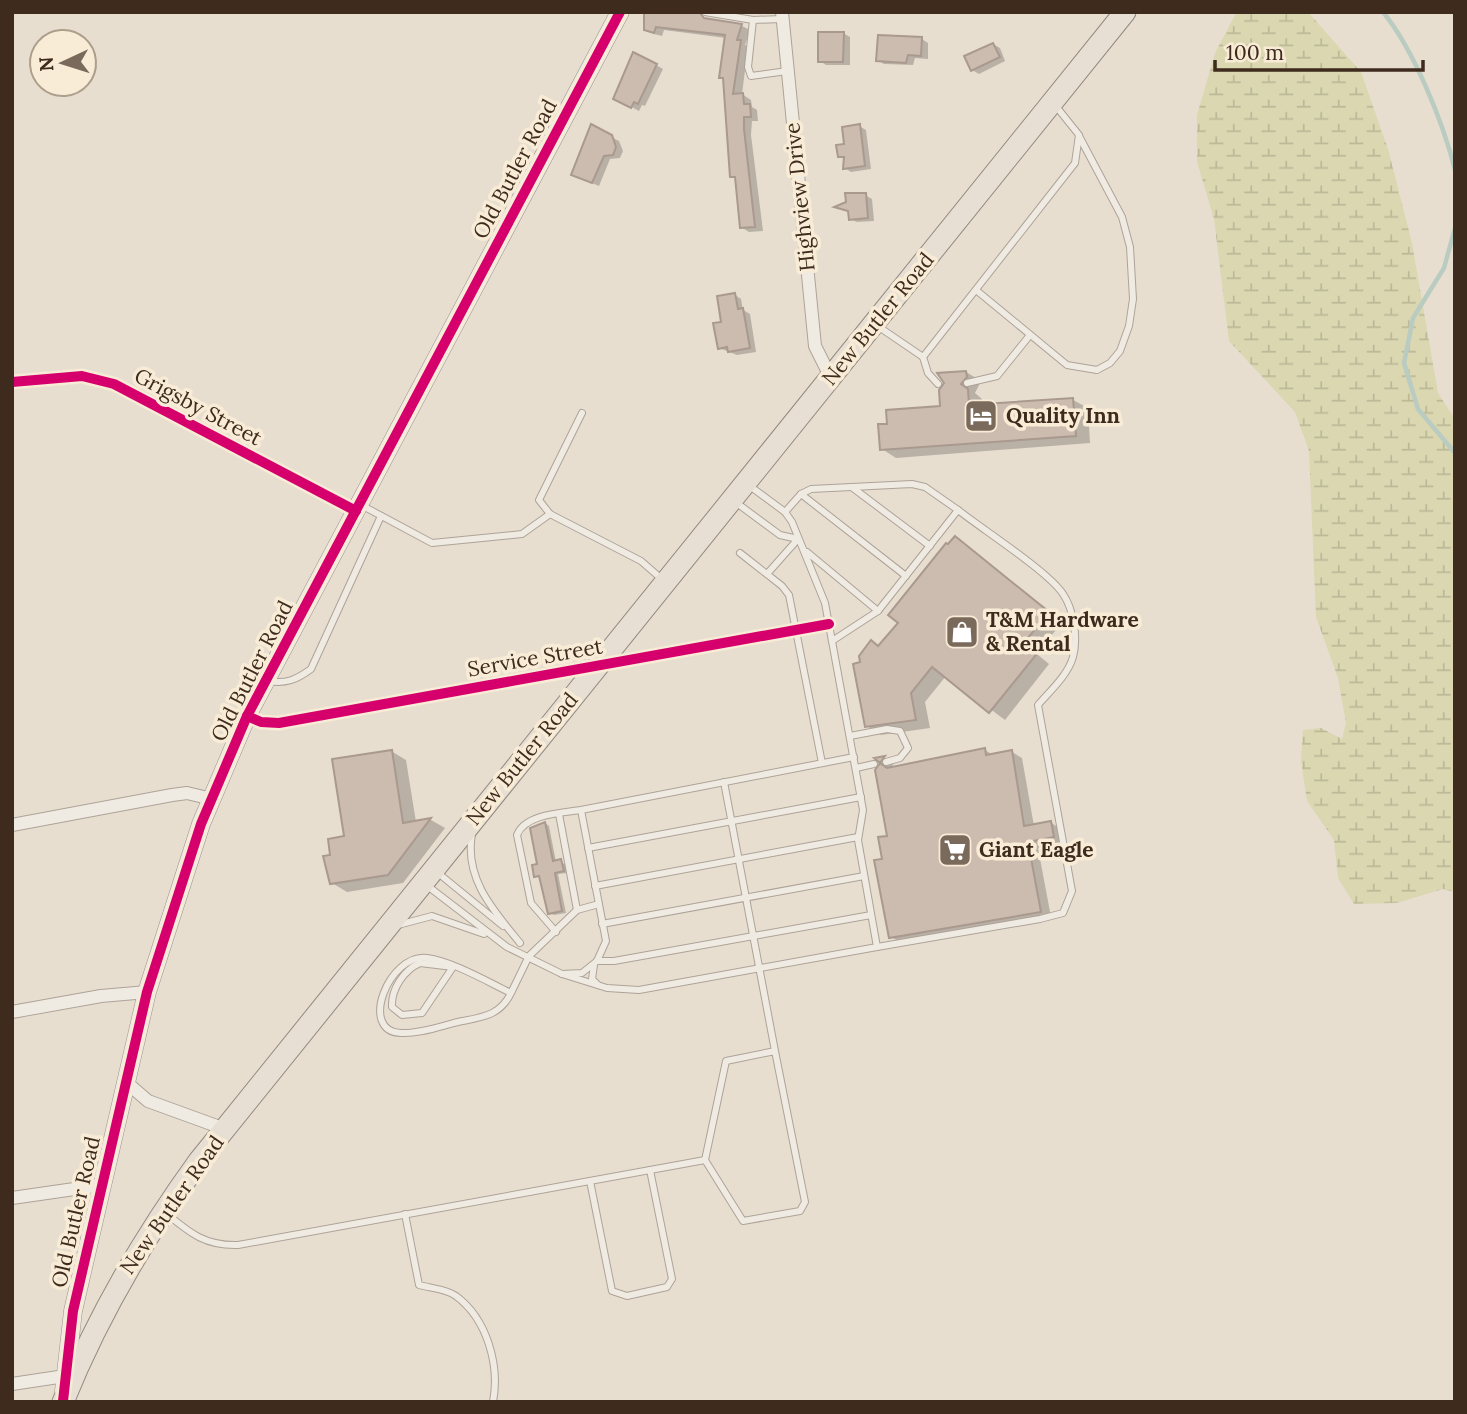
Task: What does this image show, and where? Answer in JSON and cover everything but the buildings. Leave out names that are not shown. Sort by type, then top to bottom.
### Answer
[{"type":"main road","name":"New Butler Road","points":[[63,1401],[111,1297],[163,1210],[369,947],[1125,12]]},
{"type":"street","name":"Old Butler Road","points":[[63,1401],[73,1311],[147,992],[181,878],[212,799],[247,716],[620,12]]},
{"type":"street","name":"Highview Drive","points":[[782,16],[815,346],[831,378]]},
{"type":"street","name":"Grigsby Street","points":[[12,382],[82,376],[114,384],[358,508]]},
{"type":"street","name":"Service Street","points":[[247,716],[261,722],[279,723],[829,624]]},
{"type":"street","points":[[12,825],[187,793],[212,799]]},
{"type":"street","points":[[12,1012],[101,996],[147,992]]},
{"type":"street","points":[[126,1082],[148,1101],[225,1129]]},
{"type":"street","points":[[12,1198],[102,1185]]},
{"type":"street","points":[[12,1384],[65,1376]]},
{"type":"lane","points":[[705,12],[753,20],[782,16]]},
{"type":"lane","points":[[753,20],[748,67],[751,76],[787,71]]},
{"type":"lane","points":[[976,290],[1067,365],[1097,370],[1110,363],[1119,351],[1129,326],[1133,266],[1122,217],[1079,136],[1053,102]]},
{"type":"lane","points":[[923,357],[1075,163],[1079,136]]},
{"type":"lane","points":[[875,324],[923,357],[928,373],[938,384]]},
{"type":"lane","points":[[967,383],[998,376],[1030,335]]},
{"type":"lane","points":[[583,413],[539,500],[550,514],[641,561],[665,582]]},
{"type":"lane","points":[[369,947],[405,922],[432,916],[467,926],[562,974],[599,986],[639,990],[1063,913],[1070,902],[1072,891],[1038,705],[1067,670],[1073,656],[1075,631],[1068,603],[1056,586],[925,487],[912,484],[811,489],[801,494],[785,512]]},
{"type":"lane","points":[[852,487],[930,545]]},
{"type":"lane","points":[[739,491],[785,512],[805,550],[878,611]]},
{"type":"lane","points":[[739,491],[780,535],[797,539]]},
{"type":"lane","points":[[801,494],[906,576]]},
{"type":"lane","points":[[358,508],[381,516],[432,543],[522,534],[550,514]]},
{"type":"lane","points":[[832,641],[878,611],[958,510]]},
{"type":"lane","points":[[266,681],[283,684],[298,679],[311,669],[381,516]]},
{"type":"lane","points":[[767,574],[797,539]]},
{"type":"lane","points":[[805,550],[819,586],[829,624],[856,768],[863,819],[858,837],[877,947]]},
{"type":"lane","points":[[740,553],[789,595],[821,763]]},
{"type":"lane","points":[[850,736],[887,729],[900,731],[908,748],[900,758],[886,762]]},
{"type":"lane","points":[[556,932],[531,903],[517,835],[519,829],[531,821],[854,757]]},
{"type":"lane","points":[[856,768],[874,764]]},
{"type":"lane","points":[[724,782],[805,1202],[800,1211],[743,1220],[705,1160],[726,1061],[775,1051]]},
{"type":"lane","points":[[588,848],[861,797]]},
{"type":"lane","points":[[485,804],[471,836],[472,867],[478,886],[491,907],[530,956]]},
{"type":"lane","points":[[581,810],[606,941],[592,979],[599,986]]},
{"type":"lane","points":[[559,814],[578,910]]},
{"type":"lane","points":[[595,886],[858,837]]},
{"type":"lane","points":[[427,875],[520,943]]},
{"type":"lane","points":[[427,875],[500,942]]},
{"type":"lane","points":[[603,924],[864,876]]},
{"type":"lane","points":[[511,993],[429,958],[407,962],[381,997],[380,1013],[387,1027],[402,1033],[489,1015],[504,1006],[511,993],[530,956],[578,910],[598,904]]},
{"type":"lane","points":[[562,974],[582,973],[596,963],[871,915]]},
{"type":"lane","points":[[428,963],[453,967],[422,1013],[409,1017],[392,1007],[393,992],[414,966],[428,963]]},
{"type":"lane","points":[[163,1210],[194,1237],[222,1245],[705,1160]]},
{"type":"lane","points":[[590,1181],[612,1292],[627,1296],[667,1287],[673,1279],[650,1170]]},
{"type":"lane","points":[[405,1214],[419,1284],[455,1295],[485,1328],[496,1387],[493,1402]]},
{"type":"green space","points":[[1240,12],[1308,12],[1361,72],[1388,149],[1412,243],[1438,393],[1455,419],[1455,892],[1443,889],[1397,903],[1354,904],[1338,878],[1334,840],[1307,801],[1301,761],[1303,730],[1321,728],[1342,739],[1346,723],[1338,678],[1316,617],[1309,451],[1295,412],[1229,341],[1214,219],[1197,162],[1197,115],[1215,53],[1235,15]]},
{"type":"waterway","points":[[1383,12],[1406,46],[1426,87],[1455,170]]},
{"type":"waterway","points":[[1455,228],[1444,268],[1413,318],[1404,363],[1418,409],[1455,453]]},
{"type":"cycle path","points":[[63,1401],[73,1311],[147,992],[201,824],[247,716],[620,12]]},
{"type":"cycle path","points":[[12,382],[82,376],[114,384],[356,511]]},
{"type":"cycle path","points":[[247,716],[261,722],[279,723],[829,624]]},
{"type":"place","name":"Quality Inn","points":[[981,416]]},
{"type":"place","name":"T&M Hardware & Rental","points":[[962,632]]},
{"type":"place","name":"Giant Eagle","points":[[955,850]]}]
